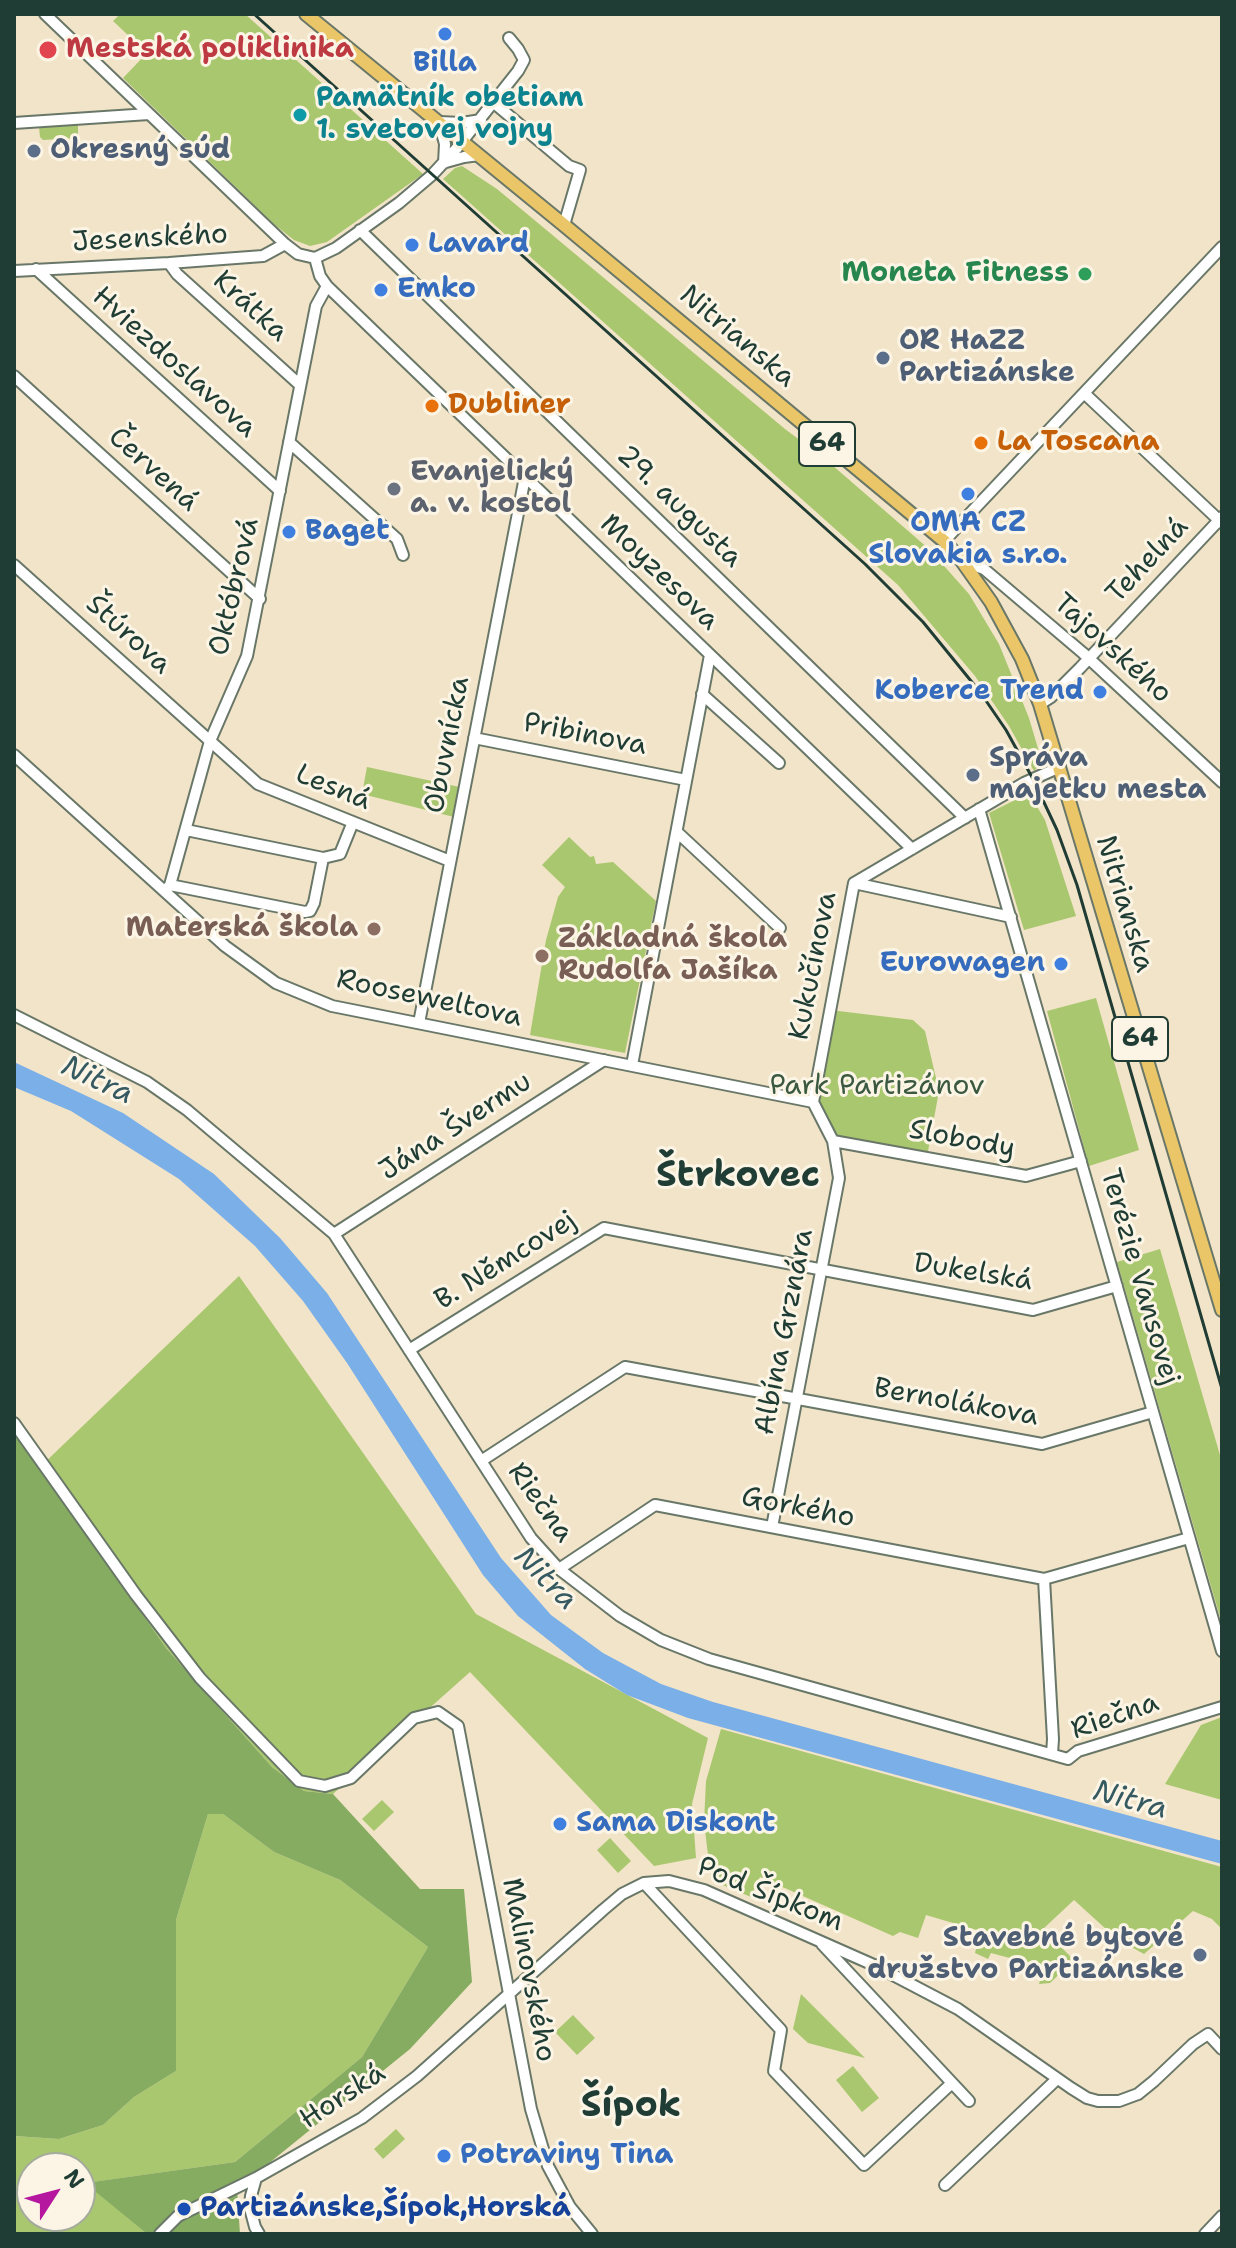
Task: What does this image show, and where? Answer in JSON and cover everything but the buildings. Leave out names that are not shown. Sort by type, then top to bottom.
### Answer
[{"type":"main road","name":"Nitrianska","points":[[306,14],[944,541],[962,561],[991,602],[1022,659],[1040,704],[1221,1302]]},
{"type":"street","points":[[45,14],[285,244],[298,254],[315,258],[336,248],[399,203],[463,142],[524,60],[509,38]]},
{"type":"street","points":[[494,103],[569,166],[580,170],[564,225]]},
{"type":"street","points":[[14,123],[149,114]]},
{"type":"street","points":[[444,163],[445,144],[439,122],[481,120]]},
{"type":"street","points":[[444,163],[479,155]]},
{"type":"street","name":"29. augusta","points":[[360,230],[965,818]]},
{"type":"street","name":"Jesenského","points":[[14,271],[263,256],[285,244]]},
{"type":"street","points":[[944,541],[1222,247]]},
{"type":"street","points":[[1213,256],[1222,264]]},
{"type":"street","name":"Moyzesova","points":[[315,258],[320,276],[327,286],[912,849]]},
{"type":"street","name":"Krátka","points":[[169,263],[177,274],[300,385]]},
{"type":"street","name":"Hviezdoslavova","points":[[36,269],[280,491]]},
{"type":"street","name":"Októbrová","points":[[168,888],[210,741],[247,656],[317,304],[327,286]]},
{"type":"street","name":"Červená","points":[[14,376],[260,599]]},
{"type":"street","points":[[1084,393],[1221,520]]},
{"type":"street","points":[[289,442],[397,539],[403,555]]},
{"type":"street","name":"Obuvnícka","points":[[419,1023],[525,477]]},
{"type":"street","name":"Tehelná","points":[[1040,704],[1051,697],[1221,520]]},
{"type":"street","name":"Tajovského","points":[[962,561],[984,569],[1089,658],[1222,782]]},
{"type":"street","name":"Štúrova","points":[[14,565],[210,741]]},
{"type":"street","points":[[632,1065],[710,655]]},
{"type":"street","points":[[702,694],[779,763]]},
{"type":"street","name":"Pribinova","points":[[474,738],[686,780]]},
{"type":"street","name":"Lesná","points":[[210,741],[258,784],[450,861]]},
{"type":"street","name":"Rooseweltova","points":[[14,755],[168,888],[225,946],[276,983],[332,1006],[813,1102]]},
{"type":"street","name":"Kukučínova","points":[[813,1102],[854,883],[1024,783],[1060,767]]},
{"type":"street","name":"Terézie Vansovej","points":[[979,809],[1222,1651]]},
{"type":"street","points":[[186,830],[323,858],[340,854],[353,822]]},
{"type":"street","points":[[677,832],[780,928]]},
{"type":"street","points":[[168,888],[305,912],[310,911],[314,903],[323,858]]},
{"type":"street","points":[[854,883],[1011,917]]},
{"type":"street","name":"Riečna","points":[[14,1015],[147,1082],[187,1110],[334,1234],[531,1538],[559,1569],[620,1616],[709,1659],[1068,1759],[1078,1751],[1222,1707]]},
{"type":"street","name":"Jána Švermu","points":[[334,1234],[604,1060]]},
{"type":"street","name":"Albína Grznára","points":[[772,1527],[839,1178],[833,1141],[813,1102]]},
{"type":"street","name":"Slobody","points":[[833,1141],[1026,1176],[1081,1161]]},
{"type":"street","name":"B. Němcovej","points":[[409,1350],[604,1228],[821,1271]]},
{"type":"street","name":"Dukelská","points":[[821,1271],[1033,1310],[1117,1286]]},
{"type":"street","name":"Bernolákova","points":[[481,1461],[625,1367],[1042,1444],[1153,1412]]},
{"type":"street","name":"Malinovského","points":[[14,1423],[136,1595],[200,1678],[299,1781],[325,1786],[351,1778],[414,1718],[438,1712],[458,1726],[531,2109],[548,2166],[570,2207],[592,2234]]},
{"type":"street","name":"Gorkého","points":[[559,1569],[655,1505],[1044,1579],[1189,1538]]},
{"type":"street","points":[[1044,1579],[1052,1754]]},
{"type":"street","name":"Pod Šípkom","points":[[644,1883],[669,1881],[704,1890],[876,1966],[958,2009],[1087,2098],[1108,2102],[1131,2098],[1148,2087],[1193,2044],[1208,2034],[1222,2049]]},
{"type":"street","points":[[508,1994],[622,1894],[644,1883],[781,2030],[774,2071],[864,2165],[952,2083]]},
{"type":"street","points":[[818,1940],[969,2101]]},
{"type":"street","name":"Horská","points":[[160,2234],[178,2216],[256,2178],[362,2118],[417,2076],[508,1994]]},
{"type":"street","points":[[493,2009],[511,2014]]},
{"type":"street","points":[[945,2185],[1057,2079]]},
{"type":"street","points":[[256,2178],[250,2208],[259,2234]]},
{"type":"street","points":[[1205,2234],[1222,2216]]},
{"type":"green space","points":[[120,14],[245,14],[423,174],[327,242],[310,246],[294,240],[123,78],[147,53],[113,21]]},
{"type":"green space","points":[[78,125],[78,138],[43,140],[40,137],[39,127]]},
{"type":"green space","points":[[462,166],[497,189],[824,458],[929,549],[969,594],[999,644],[1029,718],[1042,762],[1034,771],[1009,726],[975,676],[898,585],[443,179]]},
{"type":"green space","points":[[367,767],[469,789],[462,819],[362,794]]},
{"type":"green space","points":[[1029,793],[1045,820],[1076,916],[1024,930],[989,813]]},
{"type":"green space","points":[[569,837],[590,857],[594,856],[596,864],[613,862],[656,901],[625,1053],[530,1035],[546,940],[558,897],[565,887],[542,865]]},
{"type":"green space","points":[[1096,998],[1139,1150],[1089,1166],[1047,1011]]},
{"type":"green space","name":"Park Partizánov","points":[[830,1010],[913,1020],[925,1031],[939,1091],[927,1157],[833,1141],[813,1102]]},
{"type":"green space","points":[[1160,1249],[1222,1462],[1222,1624],[1117,1262]]},
{"type":"green space","points":[[239,1276],[476,1614],[708,1738],[692,1804],[696,1858],[654,1866],[470,1672],[333,1794],[304,1791],[272,1767],[166,1648],[40,1467]]},
{"type":"green space","points":[[14,1434],[166,1648],[272,1767],[304,1791],[333,1794],[420,1889],[464,1889],[472,1982],[410,2049],[237,2189],[240,2234],[147,2234],[96,2192],[96,2181],[235,2162],[362,2057],[428,1947],[340,1880],[274,1852],[223,1814],[208,1814],[176,1920],[176,2071],[134,2097],[103,2125],[59,2139],[14,2136]]},
{"type":"green space","points":[[1222,1717],[1222,1800],[1165,1784],[1201,1725]]},
{"type":"green space","points":[[721,1729],[1222,1867],[1222,1929],[1212,1919],[1193,1911],[1144,1954],[1117,1939],[1074,1900],[1043,1929],[1074,1960],[1050,1983],[1039,1984],[1043,1967],[991,1953],[988,1959],[975,1953],[980,1931],[926,1915],[918,1938],[900,1932],[893,1936],[760,1877],[751,1897],[711,1880],[704,1822],[706,1781]]},
{"type":"green space","points":[[382,1800],[394,1812],[374,1831],[362,1819]]},
{"type":"green space","points":[[208,1814],[223,1814],[274,1852],[340,1880],[428,1947],[362,2057],[235,2162],[96,2182],[96,2152],[16,2152],[16,2232],[96,2232],[96,2191],[147,2234],[14,2234],[14,2136],[59,2139],[103,2125],[134,2097],[176,2071],[176,1920]]},
{"type":"green space","points":[[610,1838],[631,1861],[618,1873],[597,1850]]},
{"type":"green space","points":[[801,1994],[865,2058],[808,2043],[793,2029]]},
{"type":"green space","points":[[573,2015],[595,2038],[577,2055],[555,2032]]},
{"type":"green space","points":[[853,2066],[879,2098],[862,2112],[836,2080]]},
{"type":"green space","points":[[396,2129],[405,2139],[383,2159],[374,2149]]},
{"type":"water","points":[[14,1062],[123,1113],[214,1174],[280,1238],[327,1293],[501,1558],[551,1615],[603,1653],[661,1684],[713,1702],[1222,1841],[1222,1864],[688,1718],[627,1695],[585,1669],[518,1616],[483,1575],[347,1363],[303,1301],[255,1246],[179,1179],[71,1111],[14,1087]]},
{"type":"railway","points":[[254,14],[865,564],[923,622],[980,692],[1006,730],[1033,779],[1057,830],[1077,885],[1222,1389]]},
{"type":"place","name":"Billa","points":[[445,34]]},
{"type":"place","name":"Mestská poliklinika","points":[[48,50]]},
{"type":"place","name":"Pamätník obetiam 1. svetovej vojny","points":[[300,115]]},
{"type":"place","name":"Okresný súd","points":[[34,151]]},
{"type":"place","name":"Lavard","points":[[412,245]]},
{"type":"place","name":"Moneta Fitness","points":[[1085,274]]},
{"type":"place","name":"Emko","points":[[381,290]]},
{"type":"place","name":"OR HaZZ Partizánske","points":[[883,358]]},
{"type":"place","name":"Dubliner","points":[[432,406]]},
{"type":"place","name":"La Toscana","points":[[981,443]]},
{"type":"place","name":"Evanjelický a. v. kostol","points":[[394,489]]},
{"type":"place","name":"OMA CZ Slovakia s.r.o.","points":[[968,494]]},
{"type":"place","name":"Baget","points":[[289,532]]},
{"type":"place","name":"Koberce Trend","points":[[1100,692]]},
{"type":"place","name":"Správa majetku mesta","points":[[973,775]]},
{"type":"place","name":"Materská škola","points":[[374,929]]},
{"type":"place","name":"Základná škola Rudolfa Jašíka","points":[[542,956]]},
{"type":"place","name":"Eurowagen","points":[[1061,964]]},
{"type":"place","name":"Sama Diskont","points":[[560,1824]]},
{"type":"place","name":"Stavebné bytové družstvo Partizánske","points":[[1200,1955]]},
{"type":"place","name":"Potraviny Tina","points":[[444,2156]]},
{"type":"place","name":"Partizánske,Šípok,Horská","points":[[184,2209]]},
{"type":"district","name":"Štrkovec","points":[[738,1177]]},
{"type":"district","name":"Šípok","points":[[631,2107]]},
{"type":"water label","name":"Nitra","points":[[97,1081]]},
{"type":"water label","name":"Nitra","points":[[545,1579]]},
{"type":"water label","name":"Nitra","points":[[1130,1801]]}]
